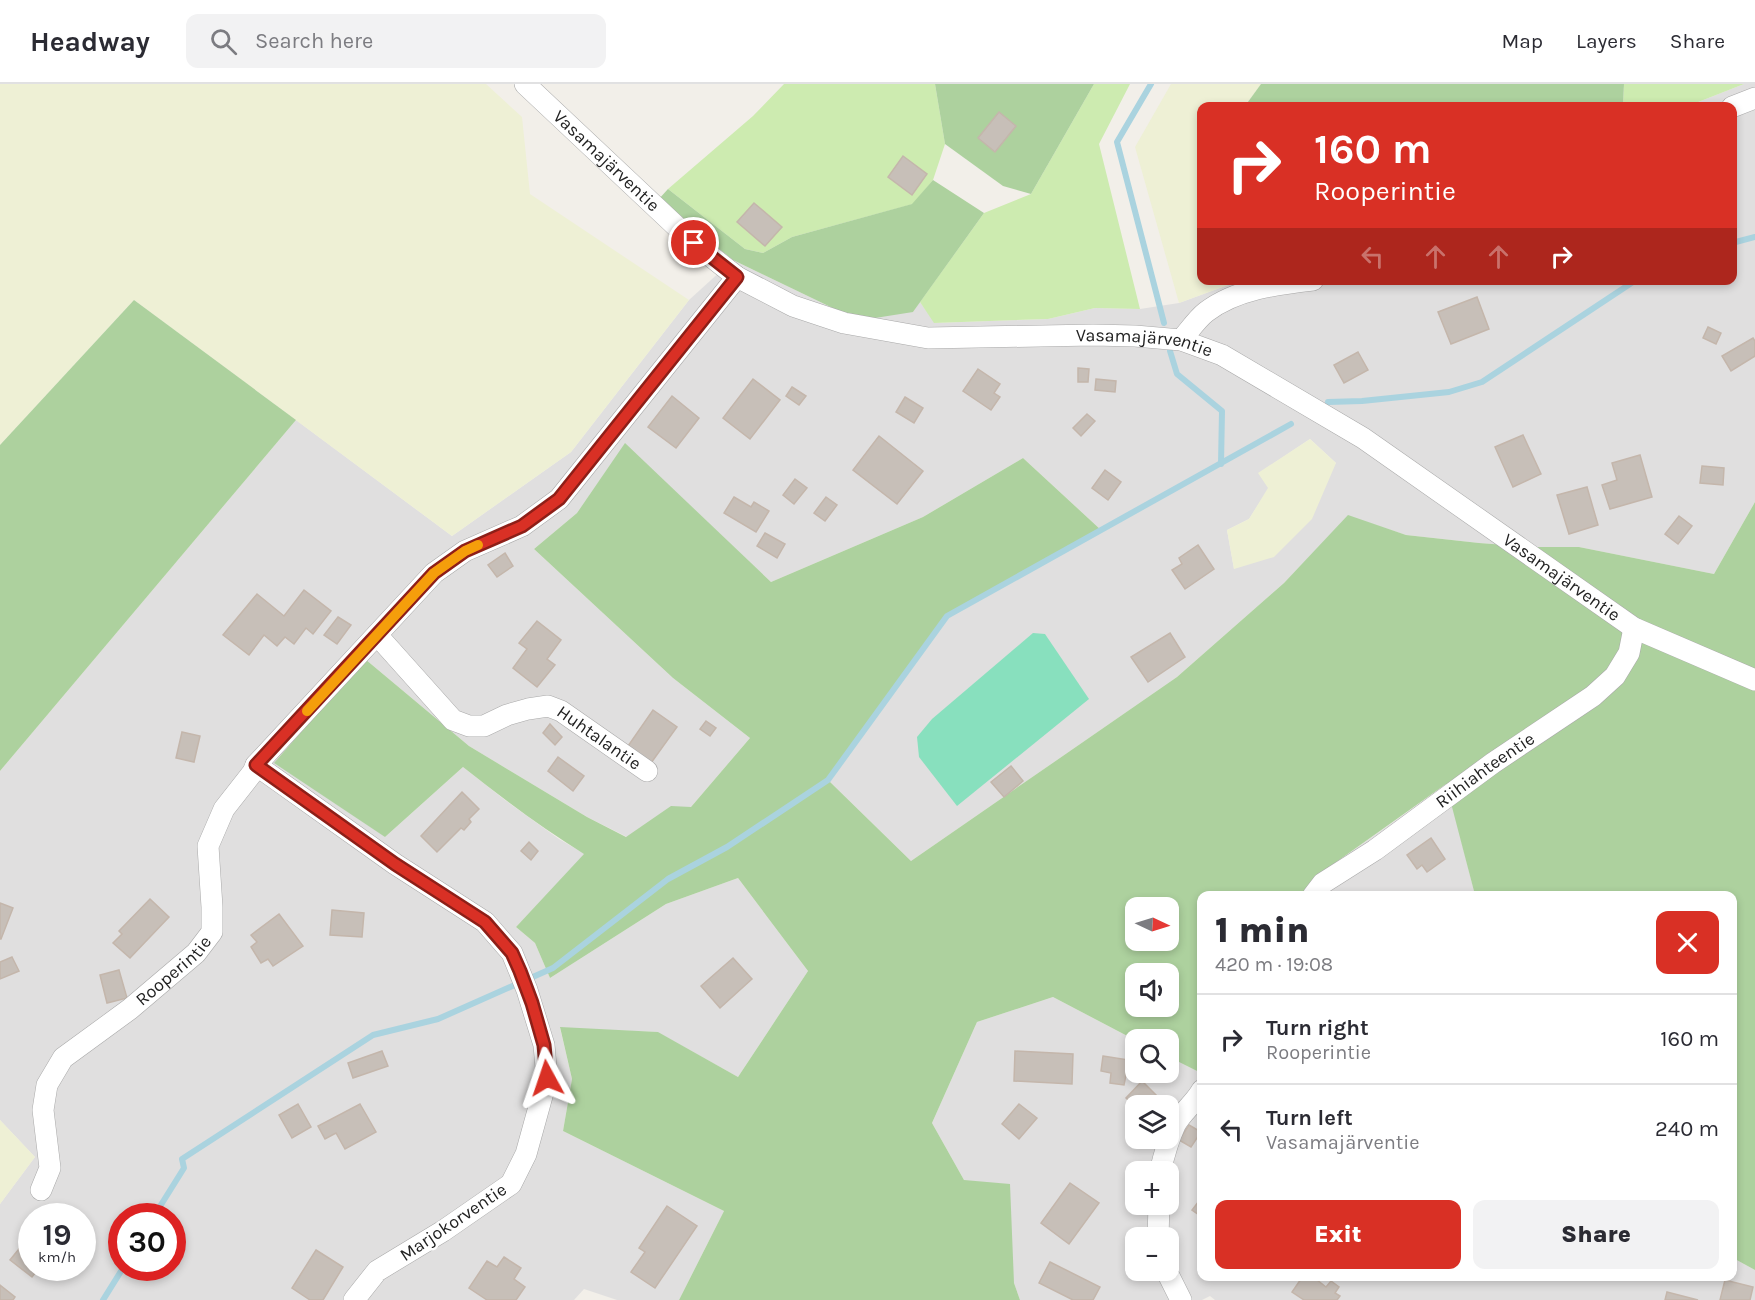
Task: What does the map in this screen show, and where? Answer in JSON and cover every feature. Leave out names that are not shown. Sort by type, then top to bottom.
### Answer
[{"type":"street","name":"Vasamajärventie","points":[[525,84],[694,243],[737,277],[793,306],[844,323],[928,338],[1093,334],[1135,336],[1181,340],[1222,355],[1363,438],[1634,628],[1755,680]]},
{"type":"street","points":[[1737,104],[1755,98]]},
{"type":"street","name":"Rooperintie","points":[[41,1190],[50,1168],[43,1110],[46,1085],[63,1059],[130,1009],[196,953],[212,932],[208,846],[224,809],[256,765],[434,573],[465,551],[522,526],[559,499],[737,277]]},
{"type":"street","points":[[1181,340],[1206,312],[1233,296],[1273,285]]},
{"type":"street","name":"Riihiahteentie","points":[[1317,891],[1323,884],[1375,850],[1493,763],[1593,696],[1615,676],[1629,653],[1634,628]]},
{"type":"street","name":"Huhtalantie","points":[[377,635],[453,720],[469,726],[484,726],[507,715],[548,706],[561,711],[647,771]]},
{"type":"street","name":"Marjokorventie","points":[[256,765],[395,864],[485,922],[512,953],[524,981],[544,1045],[547,1078],[526,1154],[511,1184],[444,1231],[377,1271],[354,1300]]},
{"type":"street","points":[[1162,1161],[1176,1124],[1197,1098]]},
{"type":"street","points":[[1172,1281],[1181,1300]]},
{"type":"shaded area","points":[[1744,84],[1755,84],[1755,502],[1714,574],[1579,547],[1532,547],[1406,535],[1348,516],[1284,583],[1177,677],[911,861],[828,780],[947,616],[1101,530],[1023,458],[923,517],[771,582],[625,444],[577,513],[534,549],[673,678],[750,738],[691,807],[671,807],[627,837],[587,817],[469,746],[365,659],[385,837],[463,767],[559,839],[585,854],[516,927],[535,943],[550,978],[666,904],[738,878],[808,971],[738,1077],[657,1032],[560,1028],[572,1079],[563,1131],[724,1211],[679,1300],[617,1300],[584,1289],[574,1300],[0,1300],[0,1204],[35,1157],[0,1120],[0,771],[296,420],[452,536],[571,452],[689,300],[733,260],[841,312],[913,312],[920,302],[935,323],[1048,319],[1095,308],[1140,309],[1179,303],[1228,285],[1737,285],[1737,102],[1698,102]],"holes":[[[1310,439],[1336,463],[1234,569],[1227,530],[1249,519],[1269,488],[1259,473]]]},
{"type":"shaded area","points":[[1447,784],[1474,891],[1304,891],[1318,875]]},
{"type":"shaded area","points":[[1053,997],[1125,1035],[1125,1083],[1179,1083],[1179,1062],[1197,1071],[1197,1281],[1737,1281],[1737,1260],[1755,1270],[1755,1300],[1215,1300],[1210,1296],[1202,1300],[1020,1300],[964,1180],[932,1123],[977,1022]]},
{"type":"green space","points":[[0,84],[486,84],[522,117],[530,194],[689,300],[571,452],[452,536],[134,300],[0,445]]},
{"type":"green space","points":[[784,84],[935,84],[945,144],[933,180],[913,204],[792,237],[763,253],[745,249],[668,189],[753,116]]},
{"type":"green space","points":[[935,84],[1094,84],[1031,194],[1003,186],[945,144]]},
{"type":"green space","points":[[1094,84],[1130,84],[1099,144],[1140,309],[1095,308],[1048,319],[934,323],[920,302],[984,213],[1031,194]]},
{"type":"green space","points":[[1171,84],[1261,84],[1248,102],[1197,102],[1197,285],[1228,285],[1179,303],[1135,147]]},
{"type":"green space","points":[[1261,84],[1624,84],[1623,102],[1248,102]]},
{"type":"green space","points":[[1624,84],[1744,84],[1698,102],[1623,102]]},
{"type":"green space","points":[[933,180],[984,213],[913,312],[875,318],[841,312],[733,260],[658,200],[668,189],[745,249],[763,253],[792,237],[912,204]]},
{"type":"green space","points":[[134,300],[296,420],[0,771],[0,445]]},
{"type":"green space","points":[[1310,439],[1336,463],[1312,519],[1274,557],[1234,569],[1227,530],[1249,519],[1268,488],[1258,473]]},
{"type":"green space","points":[[625,443],[771,582],[923,517],[1023,458],[1101,530],[947,616],[828,780],[911,861],[1177,677],[1284,583],[1348,515],[1406,535],[1532,547],[1579,547],[1714,574],[1755,502],[1755,1270],[1737,1260],[1737,891],[1474,891],[1446,784],[1318,875],[1304,891],[1197,891],[1197,1071],[1179,1062],[1179,1029],[1125,1029],[1125,1035],[1053,997],[977,1022],[932,1123],[964,1180],[1010,1184],[1014,1283],[1020,1300],[679,1300],[724,1211],[563,1131],[572,1079],[560,1027],[658,1032],[738,1077],[808,971],[738,878],[666,904],[550,978],[535,943],[516,927],[584,854],[522,812],[463,767],[385,837],[274,763],[365,659],[469,746],[587,817],[626,837],[671,806],[691,807],[750,738],[673,678],[534,549],[577,513]]},
{"type":"green space","points":[[1033,633],[1045,634],[1089,699],[957,806],[919,757],[917,737],[932,719]]},
{"type":"green space","points":[[0,1120],[35,1157],[0,1204]]},
{"type":"building","points":[[999,112],[1016,126],[995,152],[978,138]]},
{"type":"building","points":[[903,156],[927,174],[912,195],[888,177]]},
{"type":"building","points":[[754,203],[782,227],[765,246],[737,222]]},
{"type":"building","points":[[1477,297],[1489,329],[1451,344],[1438,312]]},
{"type":"building","points":[[1708,327],[1721,333],[1716,344],[1703,338]]},
{"type":"building","points":[[1753,338],[1755,356],[1731,371],[1722,356]]},
{"type":"building","points":[[1358,352],[1368,370],[1344,383],[1334,365]]},
{"type":"building","points":[[1078,368],[1089,369],[1088,382],[1078,382]]},
{"type":"building","points":[[978,369],[1000,384],[994,393],[1000,397],[991,410],[963,391]]},
{"type":"building","points":[[753,379],[780,400],[750,439],[723,418]]},
{"type":"building","points":[[1096,379],[1116,381],[1115,392],[1095,390]]},
{"type":"building","points":[[792,387],[806,396],[799,405],[786,396]]},
{"type":"building","points":[[672,396],[699,418],[676,448],[648,427]]},
{"type":"building","points":[[905,397],[923,408],[914,423],[896,412]]},
{"type":"building","points":[[1087,414],[1095,421],[1081,436],[1073,428]]},
{"type":"building","points":[[1523,435],[1541,474],[1513,487],[1495,447]]},
{"type":"building","points":[[879,436],[923,471],[897,504],[853,470]]},
{"type":"building","points":[[1640,455],[1652,497],[1610,509],[1602,485],[1617,480],[1612,463]]},
{"type":"building","points":[[1702,466],[1724,468],[1723,485],[1700,483]]},
{"type":"building","points":[[1105,470],[1121,482],[1108,500],[1092,488]]},
{"type":"building","points":[[795,479],[807,488],[794,504],[783,495]]},
{"type":"building","points":[[1587,487],[1598,525],[1569,534],[1557,495]]},
{"type":"building","points":[[734,497],[751,507],[754,502],[769,511],[756,532],[724,513]]},
{"type":"building","points":[[826,497],[837,505],[825,521],[814,513]]},
{"type":"building","points":[[1679,516],[1692,526],[1678,544],[1665,534]]},
{"type":"building","points":[[765,533],[785,544],[777,558],[757,546]]},
{"type":"building","points":[[1198,545],[1214,569],[1185,589],[1172,570],[1182,564],[1179,558]]},
{"type":"building","points":[[505,553],[513,566],[497,577],[488,565]]},
{"type":"building","points":[[304,590],[331,611],[313,634],[306,628],[294,644],[285,637],[277,646],[264,635],[249,655],[223,635],[257,594],[284,616]]},
{"type":"building","points":[[338,617],[351,625],[337,644],[324,635]]},
{"type":"building","points":[[537,621],[561,640],[547,659],[555,665],[537,687],[513,668],[527,649],[519,643]]},
{"type":"building","points":[[1170,633],[1185,657],[1148,682],[1131,657]]},
{"type":"building","points":[[653,710],[677,727],[651,763],[628,746]]},
{"type":"building","points":[[706,721],[716,728],[710,736],[700,729]]},
{"type":"building","points":[[550,724],[562,737],[555,745],[543,733]]},
{"type":"building","points":[[182,732],[200,736],[194,762],[176,758]]},
{"type":"building","points":[[558,757],[584,776],[573,791],[548,771]]},
{"type":"building","points":[[1011,766],[1023,781],[1004,797],[991,782]]},
{"type":"building","points":[[462,792],[479,809],[469,819],[471,822],[464,830],[461,828],[437,852],[421,836]]},
{"type":"building","points":[[1431,838],[1445,859],[1427,872],[1422,865],[1417,869],[1407,855]]},
{"type":"building","points":[[529,842],[538,851],[531,860],[521,851]]},
{"type":"building","points":[[150,899],[169,917],[130,958],[113,943],[122,934],[119,931]]},
{"type":"building","points":[[0,903],[13,908],[1,939],[0,939]]},
{"type":"building","points":[[332,910],[364,913],[362,937],[330,935]]},
{"type":"building","points":[[279,914],[303,946],[273,966],[268,959],[261,963],[251,947],[257,942],[251,935]]},
{"type":"building","points":[[12,957],[19,971],[0,979],[0,962]]},
{"type":"building","points":[[733,958],[752,979],[720,1008],[701,986]]},
{"type":"building","points":[[119,970],[127,998],[107,1003],[100,975]]},
{"type":"building","points":[[382,1051],[388,1066],[353,1078],[348,1063]]},
{"type":"building","points":[[1015,1051],[1073,1054],[1072,1084],[1014,1081]]},
{"type":"building","points":[[1103,1056],[1125,1059],[1124,1085],[1110,1083],[1111,1073],[1101,1071]]},
{"type":"building","points":[[1140,1083],[1144,1083],[1156,1095],[1129,1095]]},
{"type":"building","points":[[298,1104],[311,1127],[292,1138],[279,1115]]},
{"type":"building","points":[[360,1104],[376,1132],[345,1149],[336,1133],[325,1139],[318,1126]]},
{"type":"building","points":[[1019,1104],[1037,1118],[1019,1139],[1002,1124]]},
{"type":"building","points":[[1189,1125],[1197,1130],[1197,1138],[1191,1147],[1179,1140]]},
{"type":"building","points":[[1070,1183],[1099,1203],[1069,1244],[1041,1223]]},
{"type":"building","points":[[1197,1204],[1197,1214],[1192,1210]]},
{"type":"building","points":[[667,1206],[697,1226],[655,1288],[631,1272],[645,1252],[639,1248]]},
{"type":"building","points":[[18,1250],[18,1266],[10,1260]]},
{"type":"building","points":[[316,1250],[343,1267],[323,1300],[310,1300],[292,1288]]},
{"type":"building","points":[[504,1257],[521,1268],[514,1279],[525,1287],[516,1300],[487,1300],[469,1288],[487,1261],[497,1267]]},
{"type":"building","points":[[1050,1262],[1100,1287],[1093,1300],[1073,1300],[1039,1283]]},
{"type":"building","points":[[1300,1281],[1318,1281],[1326,1287],[1331,1281],[1339,1287],[1335,1293],[1340,1296],[1337,1300],[1304,1300],[1292,1292]]},
{"type":"building","points":[[1725,1281],[1753,1287],[1750,1300],[1720,1300]]},
{"type":"building","points":[[0,1285],[15,1297],[13,1300],[0,1300]]},
{"type":"building","points":[[1667,1292],[1698,1300],[1665,1300]]},
{"type":"waterway","points":[[1151,84],[1117,142],[1164,323]]},
{"type":"waterway","points":[[1737,242],[1755,237]]},
{"type":"waterway","points":[[1328,402],[1362,401],[1449,392],[1482,382],[1628,285]]},
{"type":"waterway","points":[[1170,351],[1177,374],[1222,411],[1221,464]]},
{"type":"waterway","points":[[162,1203],[184,1168],[182,1159],[373,1035],[438,1019],[553,968],[668,879],[727,847],[828,780],[947,616],[1291,424]]},
{"type":"waterway","points":[[103,1300],[115,1281]]},
{"type":"slow traffic","points":[[307,711],[434,573],[465,551],[478,545]]},
{"type":"route","points":[[547,1078],[544,1045],[520,971],[512,953],[485,922],[395,864],[256,765],[434,573],[465,551],[522,526],[559,499],[737,277],[694,243]]}]
